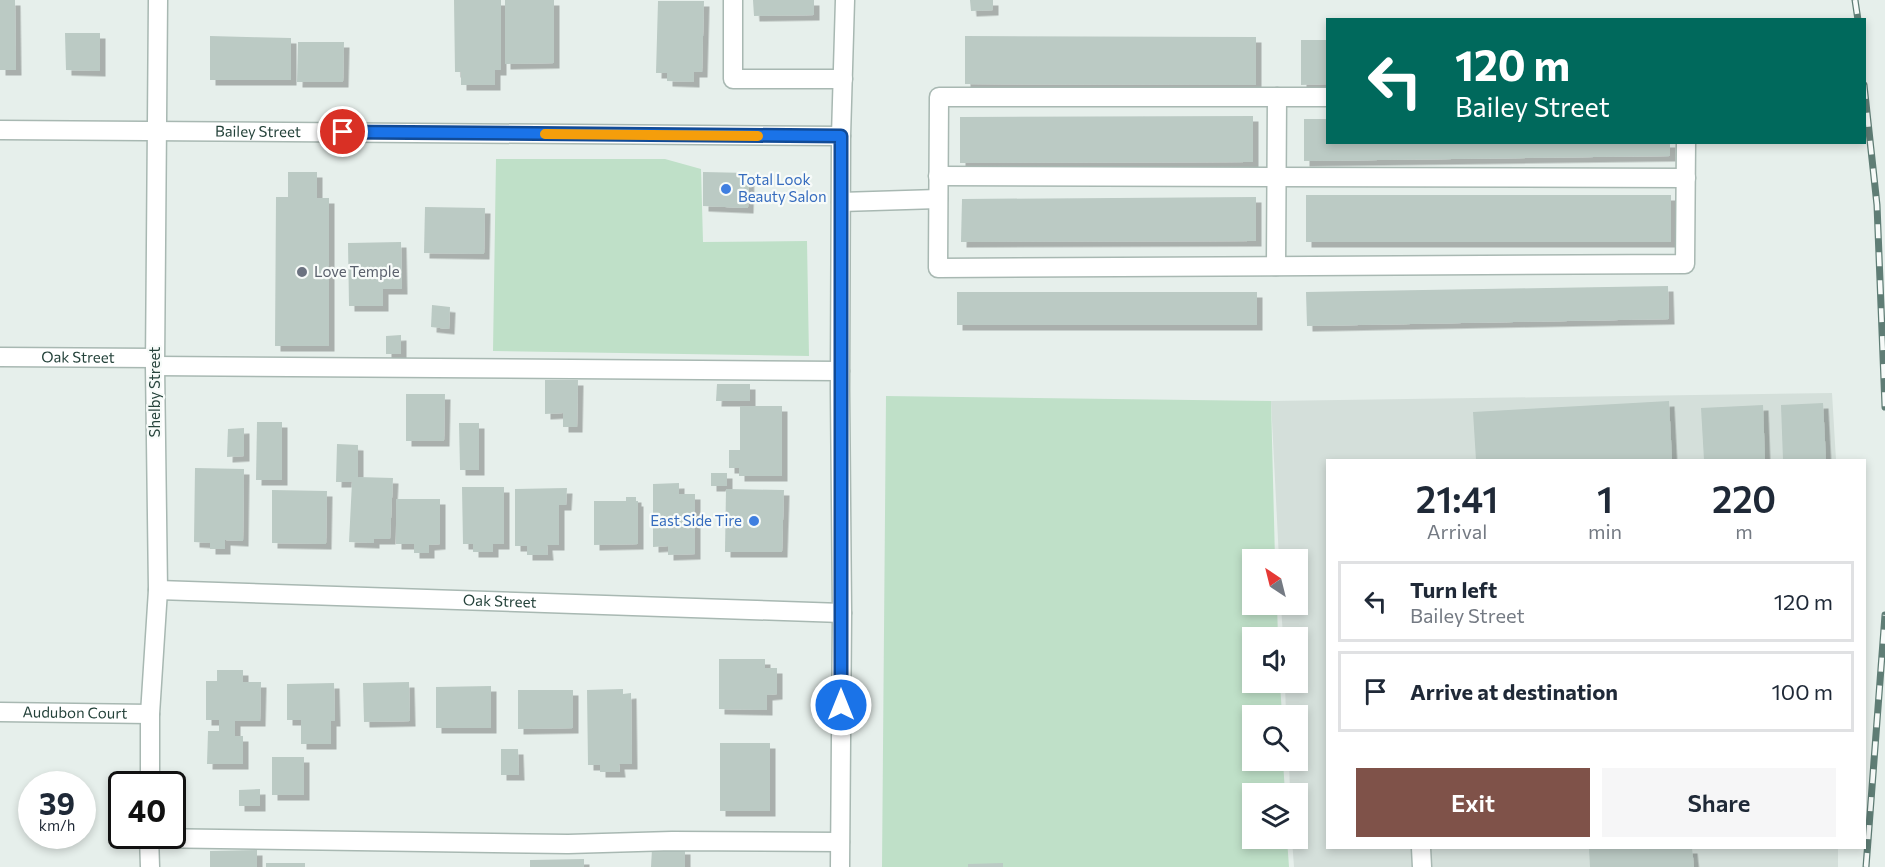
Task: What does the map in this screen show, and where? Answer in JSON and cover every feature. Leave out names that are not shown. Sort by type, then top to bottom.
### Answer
[{"type":"street","name":"Shelby Street","points":[[150,771],[150,714],[158,590],[155,362],[158,0]]},
{"type":"street","points":[[734,0],[734,79],[843,79]]},
{"type":"street","points":[[840,867],[841,136],[845,0]]},
{"type":"street","points":[[1326,97],[939,97],[938,268],[1685,264],[1686,144]]},
{"type":"street","points":[[1276,267],[1277,97]]},
{"type":"street","name":"Bailey Street","points":[[0,130],[841,136]]},
{"type":"street","points":[[938,176],[1686,178]]},
{"type":"street","points":[[841,202],[938,200]]},
{"type":"street","name":"Oak Street","points":[[0,357],[155,362],[840,371]]},
{"type":"street","name":"Oak Street","points":[[158,590],[842,614]]},
{"type":"street","name":"Audubon Court","points":[[0,712],[150,714]]},
{"type":"street","points":[[186,838],[568,844],[672,841],[840,842]]},
{"type":"street","points":[[150,849],[150,867]]},
{"type":"street","points":[[1421,849],[1422,867]]},
{"type":"shaded area","points":[[1832,393],[1836,459],[1326,459],[1326,849],[1838,849],[1838,867],[1294,867],[1293,849],[1308,849],[1308,783],[1290,783],[1289,771],[1308,771],[1308,705],[1286,705],[1285,693],[1308,693],[1308,627],[1282,627],[1282,615],[1308,615],[1308,549],[1278,549],[1271,401]]},
{"type":"green space","points":[[496,159],[665,159],[701,169],[703,242],[807,241],[809,356],[493,351]]},
{"type":"green space","points":[[886,396],[1271,401],[1275,549],[1242,549],[1242,615],[1277,615],[1278,627],[1242,627],[1242,693],[1281,693],[1281,705],[1242,705],[1242,771],[1284,771],[1284,783],[1242,783],[1242,849],[1288,849],[1289,867],[882,867]]},
{"type":"building","points":[[0,0],[15,0],[16,70],[0,70]]},
{"type":"building","points":[[454,0],[501,0],[501,70],[495,70],[495,85],[461,85],[461,72],[455,72]]},
{"type":"building","points":[[505,0],[554,0],[554,63],[505,64]]},
{"type":"building","points":[[753,0],[814,0],[814,15],[754,16]]},
{"type":"building","points":[[970,0],[993,0],[993,10],[971,11]]},
{"type":"building","points":[[658,1],[704,1],[702,72],[694,72],[694,82],[667,81],[667,73],[656,73]]},
{"type":"building","points":[[65,33],[100,33],[100,71],[66,70]]},
{"type":"building","points":[[210,36],[291,38],[291,80],[210,80]]},
{"type":"building","points":[[965,36],[1256,37],[1256,85],[965,84]]},
{"type":"building","points":[[1301,40],[1326,40],[1326,84],[1301,85]]},
{"type":"building","points":[[298,42],[344,42],[343,82],[297,82]]},
{"type":"building","points":[[1253,116],[1253,162],[960,163],[960,117]]},
{"type":"building","points":[[1304,119],[1326,119],[1326,144],[1670,144],[1670,156],[1304,161]]},
{"type":"building","name":"Love Temple","points":[[288,172],[317,172],[317,198],[329,198],[329,346],[275,346],[276,197],[288,197]]},
{"type":"building","name":"Total Look Beauty Salon","points":[[703,172],[749,173],[748,208],[703,206]]},
{"type":"building","points":[[1306,195],[1671,195],[1671,242],[1306,242]]},
{"type":"building","points":[[1256,197],[1256,241],[961,242],[962,199]]},
{"type":"building","points":[[425,207],[485,208],[484,254],[424,253]]},
{"type":"building","points":[[401,242],[402,289],[383,289],[383,306],[349,306],[348,243]]},
{"type":"building","points":[[1668,286],[1669,319],[1307,326],[1306,292]]},
{"type":"building","points":[[957,292],[1257,292],[1257,325],[957,325]]},
{"type":"building","points":[[432,305],[450,307],[449,329],[431,327]]},
{"type":"building","points":[[401,335],[401,354],[386,354],[386,336]]},
{"type":"building","points":[[545,380],[578,380],[577,427],[563,427],[563,413],[545,414]]},
{"type":"building","points":[[717,384],[750,384],[750,401],[716,401]]},
{"type":"building","points":[[406,394],[445,394],[444,441],[406,441]]},
{"type":"building","points":[[1669,401],[1672,459],[1476,459],[1473,412]]},
{"type":"building","points":[[1823,403],[1826,459],[1783,459],[1781,405]]},
{"type":"building","points":[[1763,405],[1765,459],[1704,459],[1701,408]]},
{"type":"building","points":[[740,406],[782,406],[782,476],[739,476],[739,468],[729,468],[729,450],[740,450]]},
{"type":"building","points":[[257,422],[282,422],[282,480],[256,480]]},
{"type":"building","points":[[459,423],[479,423],[479,470],[460,470]]},
{"type":"building","points":[[244,428],[244,456],[227,457],[228,429]]},
{"type":"building","points":[[337,444],[358,445],[358,477],[393,478],[390,539],[374,539],[374,543],[349,542],[352,482],[336,482]]},
{"type":"building","points":[[195,468],[244,469],[243,541],[225,540],[225,549],[210,549],[210,543],[194,542]]},
{"type":"building","points":[[711,473],[727,473],[727,486],[711,486]]},
{"type":"building","points":[[679,483],[679,494],[695,494],[695,554],[668,555],[668,546],[653,547],[653,484]]},
{"type":"building","points":[[462,487],[504,487],[504,544],[493,544],[493,552],[473,552],[473,544],[463,544]]},
{"type":"building","points":[[567,488],[566,505],[559,505],[559,545],[547,545],[548,555],[527,555],[527,546],[515,546],[515,489]]},
{"type":"building","name":"East Side Tire","points":[[726,489],[784,490],[782,552],[725,552]]},
{"type":"building","points":[[272,490],[327,491],[326,544],[272,543]]},
{"type":"building","points":[[626,497],[636,497],[638,501],[638,544],[594,545],[594,501],[626,501]]},
{"type":"building","points":[[396,499],[440,499],[440,544],[429,545],[429,553],[414,553],[414,544],[396,544]]},
{"type":"building","points":[[719,659],[765,659],[765,668],[777,668],[777,694],[767,695],[767,710],[719,709]]},
{"type":"building","points":[[217,670],[243,670],[243,682],[261,682],[260,721],[235,721],[235,736],[243,736],[243,764],[207,764],[208,731],[219,731],[219,720],[206,720],[206,681],[217,681]]},
{"type":"building","points":[[409,682],[410,721],[364,722],[363,683]]},
{"type":"building","points":[[334,683],[335,721],[331,721],[331,744],[301,744],[301,720],[287,720],[287,684]]},
{"type":"building","points":[[491,686],[491,728],[436,728],[436,687]]},
{"type":"building","points":[[623,689],[623,694],[631,693],[632,764],[619,764],[620,772],[600,772],[600,765],[588,765],[587,690]]},
{"type":"building","points":[[518,690],[573,690],[573,728],[518,729]]},
{"type":"building","points":[[720,743],[770,743],[770,811],[720,811]]},
{"type":"building","points":[[501,749],[518,749],[519,775],[501,775]]},
{"type":"building","points":[[272,757],[304,757],[304,795],[272,795]]},
{"type":"building","points":[[260,789],[260,806],[239,806],[239,790]]},
{"type":"building","points":[[652,849],[685,849],[685,867],[651,867]]},
{"type":"building","points":[[1589,849],[1692,849],[1694,867],[1590,867]]},
{"type":"building","points":[[257,850],[257,867],[210,867],[210,851]]},
{"type":"building","points":[[584,859],[584,867],[530,867],[530,860]]},
{"type":"building","points":[[266,863],[305,863],[305,867],[266,867]]},
{"type":"building","points":[[1003,863],[1003,867],[968,867],[968,864]]},
{"type":"railway","points":[[1855,0],[1858,18]]},
{"type":"railway","points":[[1866,103],[1877,205],[1885,407]]},
{"type":"railway","points":[[1866,867],[1885,615]]},
{"type":"slow traffic","points":[[545,134],[758,136]]},
{"type":"place","name":"Total Look Beauty Salon","points":[[726,189]]},
{"type":"place","name":"Love Temple","points":[[302,272]]},
{"type":"place","name":"East Side Tire","points":[[754,521]]},
{"type":"route","points":[[343,132],[841,136],[841,705]]}]
